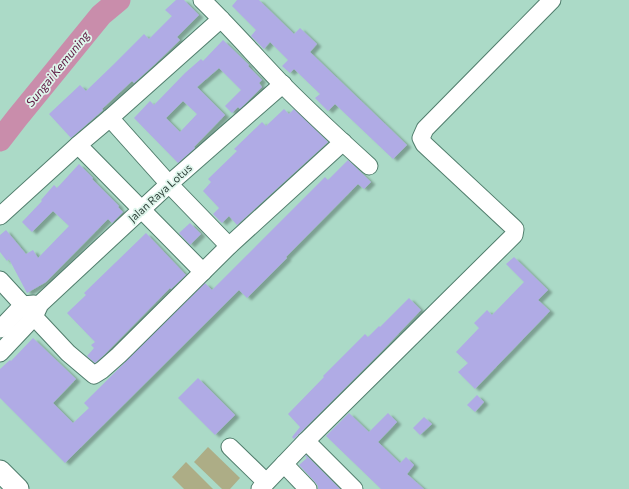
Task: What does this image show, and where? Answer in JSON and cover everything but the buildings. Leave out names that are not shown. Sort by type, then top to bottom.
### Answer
[{"type":"main road","points":[[0,471],[18,489]]},
{"type":"street","points":[[230,447],[263,486],[306,441],[514,235],[514,227],[424,144],[421,138],[425,130],[552,0]]},
{"type":"street","points":[[207,2],[221,19],[283,84],[369,166]]},
{"type":"street","points":[[0,216],[221,19]]},
{"type":"street","name":"Jalan Raya Lotus","points":[[0,353],[37,311],[141,210],[283,84]]},
{"type":"street","points":[[110,118],[169,184],[230,246]]},
{"type":"street","points":[[0,280],[23,305],[37,311],[68,353],[94,376],[119,355],[230,246],[343,142]]},
{"type":"street","points":[[78,145],[203,272]]},
{"type":"street","points":[[0,329],[23,305]]},
{"type":"street","points":[[306,441],[354,489]]},
{"type":"street","points":[[284,464],[308,489]]},
{"type":"green space","points":[[208,447],[240,478],[230,489],[222,489],[194,462]]},
{"type":"green space","points":[[186,462],[213,489],[184,489],[172,477]]},
{"type":"waterway","name":"Sungai Kemuning","points":[[0,140],[101,15],[119,0]]}]
